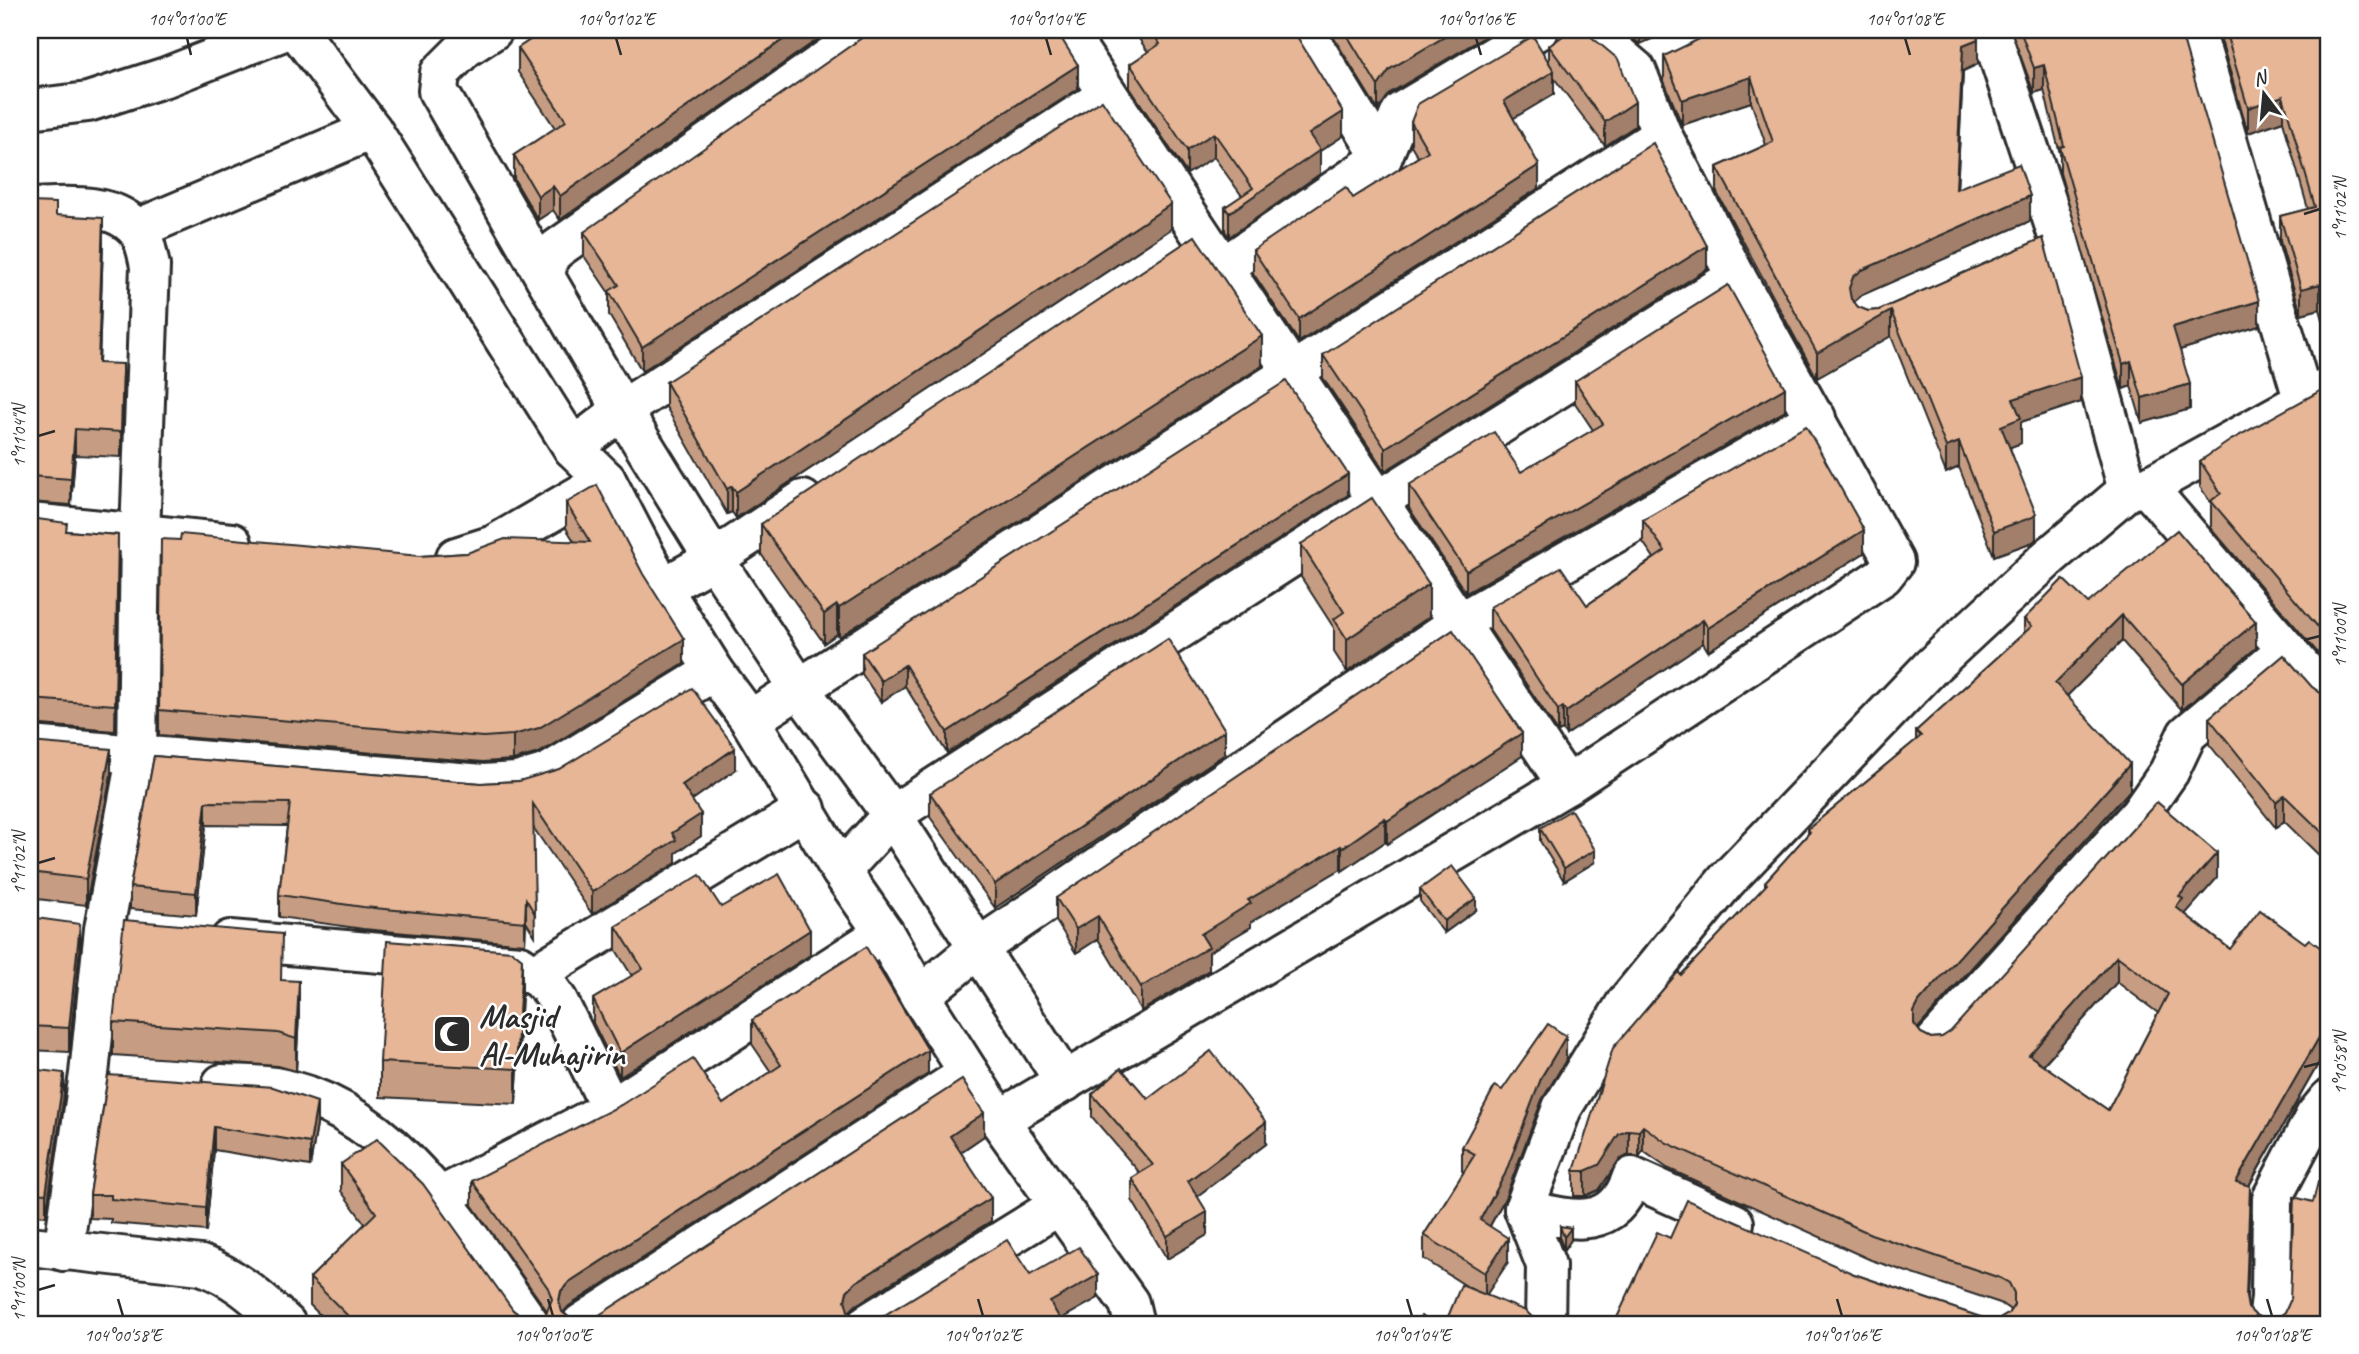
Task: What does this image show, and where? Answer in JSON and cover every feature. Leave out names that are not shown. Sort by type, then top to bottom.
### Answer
[{"type":"street","points":[[30,109],[88,102],[166,77],[286,30]]},
{"type":"street","points":[[297,30],[372,130],[573,448],[606,481],[662,588],[714,671],[750,720],[841,871],[884,933],[920,996],[999,1120],[1129,1303],[1134,1324]]},
{"type":"street","points":[[493,30],[465,48],[440,73],[438,92],[622,410],[714,559],[799,688],[892,815],[1065,1082]]},
{"type":"street","points":[[545,277],[549,256],[558,248],[869,30]]},
{"type":"street","points":[[1065,30],[1108,94],[1187,245],[1223,267],[1567,785]]},
{"type":"street","points":[[1304,30],[1382,158]]},
{"type":"street","points":[[1223,267],[1382,158],[1401,112],[1538,30]]},
{"type":"street","points":[[999,1120],[1567,785],[1883,576],[1894,562],[1736,277],[1662,135],[1636,70],[1589,30]]},
{"type":"street","points":[[1990,30],[2137,489],[2329,699]]},
{"type":"street","points":[[1545,1324],[1545,1265],[1524,1209],[1562,1108],[1626,1003],[1726,881],[1932,667],[2049,557],[2137,489],[2317,394],[2195,30]]},
{"type":"street","points":[[1636,70],[1674,53]]},
{"type":"street","points":[[573,448],[622,410],[1108,94]]},
{"type":"street","points":[[137,229],[372,130]]},
{"type":"street","points":[[750,720],[1662,135]]},
{"type":"street","points":[[30,208],[87,207],[116,216],[137,229],[145,244],[150,266],[140,534],[137,753],[104,929],[71,1073],[47,1248],[201,1265],[224,1273],[286,1324]]},
{"type":"street","points":[[2020,250],[2057,233]]},
{"type":"street","points":[[841,871],[892,815],[1378,501],[1736,277]]},
{"type":"street","points":[[920,996],[978,948],[1460,622],[1816,418]]},
{"type":"street","points":[[419,559],[460,557],[494,545],[606,481]]},
{"type":"street","points":[[662,588],[714,559],[830,483]]},
{"type":"street","points":[[30,523],[273,546]]},
{"type":"street","points":[[1935,1042],[2139,816],[2169,772],[2187,734],[2287,650]]},
{"type":"street","points":[[30,746],[483,784],[517,782],[548,773],[714,671]]},
{"type":"street","points":[[535,974],[806,809]]},
{"type":"street","points":[[67,924],[146,933]]},
{"type":"street","points":[[440,1197],[611,1109],[884,933]]},
{"type":"street","points":[[201,937],[520,965],[535,974],[558,1001],[611,1109]]},
{"type":"street","points":[[71,1073],[129,1077]]},
{"type":"street","points":[[581,1324],[969,1073]]},
{"type":"street","points":[[183,1081],[276,1087],[329,1105],[370,1128],[440,1197],[530,1324]]},
{"type":"street","points":[[2267,1324],[2271,1297],[2272,1198],[2315,1116],[2329,1099]]},
{"type":"street","points":[[1524,1209],[1565,1218],[1591,1219],[1619,1204],[1632,1177],[1766,1237]]},
{"type":"street","points":[[867,1324],[1058,1206]]},
{"type":"building","points":[[545,30],[797,30],[560,196],[553,186],[538,196],[514,155],[566,121],[518,48]]},
{"type":"building","points":[[873,30],[1056,30],[1078,65],[642,347],[609,291],[619,285],[584,232]]},
{"type":"building","points":[[1150,30],[1293,30],[1343,112],[1309,134],[1320,150],[1229,213],[1225,207],[1253,188],[1214,133],[1187,150],[1130,64],[1160,44]]},
{"type":"building","points":[[1344,30],[1456,30],[1390,69],[1378,86]]},
{"type":"building","points":[[1571,30],[1583,30],[1618,59],[1635,102],[1605,122],[1549,46]]},
{"type":"building","points":[[1718,30],[1976,30],[1978,39],[1963,45],[1956,189],[2019,164],[2030,196],[1862,270],[1853,277],[1849,288],[1851,299],[1858,307],[1868,311],[1879,310],[2043,238],[2081,377],[2013,399],[2021,418],[2001,426],[2036,514],[2033,517],[1994,531],[1959,442],[1946,447],[1891,311],[1817,353],[1717,167],[1773,142],[1751,77],[1682,100],[1664,56]]},
{"type":"building","points":[[2020,30],[2180,30],[2259,301],[2173,327],[2190,384],[2142,398],[2131,361],[2123,364],[2060,147],[2064,146],[2044,65],[2034,68]]},
{"type":"building","points":[[2225,30],[2329,30],[2329,300],[2325,301],[2320,284],[2301,289],[2280,216],[2315,207],[2283,96],[2248,108]]},
{"type":"building","points":[[1533,36],[1554,71],[1504,101],[1539,165],[1299,319],[1253,250],[1346,187],[1353,198],[1428,151],[1411,122],[1418,104]]},
{"type":"building","points":[[1102,100],[1171,204],[736,492],[732,486],[727,489],[666,382]]},
{"type":"building","points":[[1653,143],[1707,246],[1385,448],[1323,355]]},
{"type":"building","points":[[30,202],[56,203],[56,215],[103,218],[98,363],[123,364],[121,432],[75,429],[71,479],[30,476]]},
{"type":"building","points":[[1195,236],[1262,336],[839,608],[837,605],[824,614],[761,524]]},
{"type":"building","points":[[1728,285],[1785,388],[1466,571],[1409,485],[1494,432],[1521,472],[1603,424],[1575,381]]},
{"type":"building","points":[[1286,381],[1348,474],[947,732],[905,665],[881,681],[862,653]]},
{"type":"building","points":[[2329,386],[2329,640],[2211,501],[2221,493],[2200,461],[2231,440]]},
{"type":"building","points":[[1806,426],[1864,530],[1708,628],[1703,620],[1566,712],[1563,707],[1558,710],[1490,607],[1561,567],[1587,605],[1665,551],[1643,520]]},
{"type":"building","points":[[597,485],[643,574],[684,639],[539,728],[513,735],[483,737],[159,710],[161,539],[180,540],[181,534],[420,556],[467,553],[505,539],[590,542],[566,503]]},
{"type":"building","points":[[1372,498],[1429,584],[1347,639],[1334,619],[1344,612],[1301,544]]},
{"type":"building","points":[[30,518],[67,523],[66,531],[118,535],[115,705],[30,699]]},
{"type":"building","points":[[2177,530],[2256,622],[2182,684],[2122,615],[2055,683],[2130,764],[1919,1002],[1914,1012],[1914,1024],[1921,1033],[1931,1038],[1942,1037],[1951,1031],[2157,802],[2217,853],[2179,896],[2183,899],[2176,907],[2230,949],[2260,910],[2305,943],[2309,939],[2329,954],[2329,1020],[2236,1182],[2250,1186],[2246,1297],[2248,1308],[2265,1320],[2276,1319],[2285,1312],[2290,1301],[2294,1197],[2313,1202],[2318,1182],[2325,1183],[2329,1167],[2329,1324],[1614,1324],[1657,1232],[1670,1238],[1687,1200],[1854,1274],[1986,1319],[1998,1320],[2008,1314],[2014,1305],[2014,1293],[2009,1283],[2000,1278],[1871,1234],[1667,1143],[1643,1126],[1639,1131],[1629,1130],[1619,1134],[1599,1165],[1585,1171],[1574,1171],[1613,1048],[1678,972],[1681,975],[1767,884],[1765,882],[1810,832],[1808,829],[1921,736],[1916,731],[2032,626],[2024,619],[2063,579],[2088,603]],"holes":[[[2117,956],[2168,994],[2108,1110],[2029,1055]]]},
{"type":"building","points":[[1453,630],[1522,733],[1387,821],[1385,818],[1342,848],[1341,846],[1248,900],[1251,903],[1201,934],[1209,947],[1141,987],[1098,916],[1076,929],[1056,898]]},
{"type":"building","points":[[1168,639],[1225,730],[995,884],[930,793]]},
{"type":"building","points":[[2284,655],[2312,687],[2322,694],[2329,694],[2329,839],[2284,795],[2276,802],[2209,718]]},
{"type":"building","points":[[692,688],[735,748],[682,785],[701,814],[672,833],[676,840],[592,892],[533,804],[535,914],[526,899],[525,922],[363,907],[279,895],[290,803],[206,802],[196,893],[130,887],[154,756],[481,783],[519,781],[559,769]]},
{"type":"building","points":[[30,742],[111,749],[86,879],[30,872]]},
{"type":"building","points":[[1571,810],[1595,850],[1564,868],[1540,828]]},
{"type":"building","points":[[1452,866],[1476,898],[1444,921],[1420,889]]},
{"type":"building","points":[[779,874],[810,930],[620,1053],[593,999],[643,969],[616,926],[700,875],[721,907]]},
{"type":"building","points":[[36,918],[80,924],[69,1028],[30,1026]]},
{"type":"building","points":[[124,920],[282,934],[281,980],[299,981],[296,1039],[278,1033],[113,1022]]},
{"type":"building","name":"Masjid Al-Muhajirin","points":[[387,941],[512,951],[522,959],[516,1069],[380,1062]]},
{"type":"building","points":[[866,947],[928,1050],[569,1282],[561,1291],[559,1301],[562,1312],[572,1320],[583,1322],[593,1319],[962,1080],[984,1113],[950,1136],[991,1198],[856,1282],[847,1291],[845,1300],[848,1311],[857,1320],[868,1322],[878,1319],[1007,1240],[1030,1275],[1079,1247],[1098,1275],[1050,1302],[1063,1324],[551,1324],[546,1314],[552,1299],[548,1288],[472,1181],[621,1105],[693,1059],[723,1104],[781,1065],[752,1020]]},
{"type":"building","points":[[1548,1024],[1566,1036],[1542,1076],[1505,1174],[1480,1220],[1508,1238],[1485,1273],[1424,1235],[1475,1154],[1462,1147],[1495,1086],[1502,1090]]},
{"type":"building","points":[[1211,1051],[1266,1122],[1188,1181],[1207,1212],[1167,1236],[1132,1178],[1153,1165],[1092,1094],[1121,1068],[1148,1099]]},
{"type":"building","points":[[30,1069],[64,1073],[46,1194],[30,1193]]},
{"type":"building","points":[[108,1075],[273,1087],[317,1102],[310,1143],[214,1127],[206,1208],[111,1199],[111,1195],[90,1195]]},
{"type":"building","points":[[377,1139],[423,1184],[513,1310],[522,1317],[540,1316],[540,1324],[356,1324],[310,1278],[376,1213],[341,1164]]},
{"type":"building","points":[[1560,1226],[1571,1228],[1564,1237]]},
{"type":"building","points":[[1461,1285],[1526,1311],[1534,1319],[1558,1324],[1445,1324]]},
{"type":"building","points":[[1421,1316],[1438,1324],[1417,1324]]},
{"type":"building","points":[[30,1321],[55,1324],[30,1324]]},
{"type":"place","name":"Masjid Al-Muhajirin","points":[[452,1034]]}]
